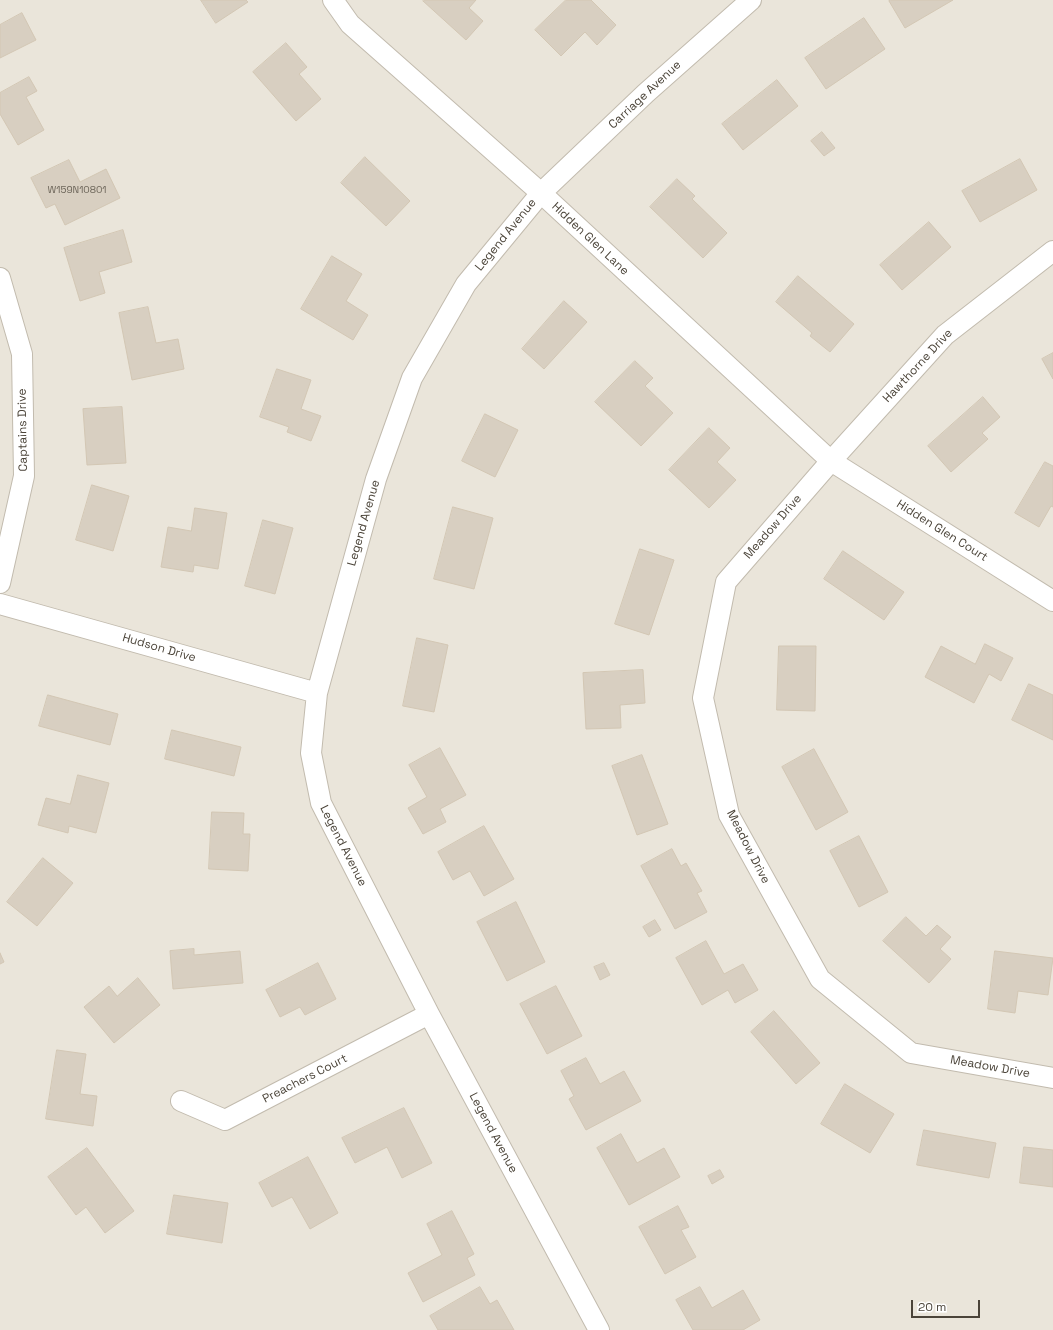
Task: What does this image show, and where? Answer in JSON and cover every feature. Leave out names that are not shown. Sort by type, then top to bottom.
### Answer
[{"type":"street","name":"Hidden Glen Lane","points":[[333,0],[350,24],[541,193],[831,461]]},
{"type":"street","name":"Carriage Avenue","points":[[541,193],[646,93],[751,0]]},
{"type":"street","name":"Legend Avenue","points":[[541,193],[466,284],[412,378],[376,479],[317,693],[311,754],[321,803],[429,1014],[598,1330]]},
{"type":"street","name":"Hawthorne Drive","points":[[831,461],[945,335],[1053,251]]},
{"type":"street","name":"Captains Drive","points":[[0,278],[22,354],[24,476],[0,583]]},
{"type":"street","name":"Hidden Glen Court","points":[[831,461],[1053,601]]},
{"type":"street","name":"Meadow Drive","points":[[831,461],[726,582],[703,698],[729,815],[820,979],[911,1053],[1053,1078]]},
{"type":"street","name":"Hudson Drive","points":[[0,604],[317,693]]},
{"type":"street","name":"Preachers Court","points":[[181,1101],[225,1120],[429,1014]]},
{"type":"shaded area","points":[[0,0],[1053,0],[1053,1330],[0,1330]]},
{"type":"building","points":[[201,0],[246,0],[248,2],[216,23]]},
{"type":"building","points":[[476,0],[469,8],[483,21],[466,40],[423,1]]},
{"type":"building","points":[[566,0],[591,0],[616,25],[597,45],[585,32],[561,56],[535,30]]},
{"type":"building","points":[[953,0],[905,28],[889,1]]},
{"type":"building","points":[[22,13],[36,40],[0,58],[0,25]]},
{"type":"building","points":[[864,18],[885,49],[826,89],[805,58]]},
{"type":"building","points":[[286,43],[307,67],[299,74],[321,99],[296,121],[253,72]]},
{"type":"building","points":[[29,77],[37,91],[26,97],[44,130],[18,145],[0,114],[0,93]]},
{"type":"building","points":[[777,80],[798,106],[743,150],[722,124]]},
{"type":"building","points":[[822,132],[835,148],[824,156],[811,141]]},
{"type":"building","points":[[365,157],[410,201],[386,226],[341,183]]},
{"type":"building","points":[[1020,159],[1037,190],[980,222],[962,191]]},
{"type":"building","points":[[69,160],[80,182],[106,169],[120,198],[65,225],[55,204],[46,208],[31,178]]},
{"type":"building","points":[[677,179],[695,196],[692,199],[727,233],[703,258],[650,207]]},
{"type":"building","points":[[929,222],[951,247],[902,290],[880,265]]},
{"type":"building","points":[[123,230],[132,262],[99,272],[105,293],[80,301],[64,248]]},
{"type":"building","points":[[332,256],[362,274],[346,301],[368,315],[353,340],[301,309]]},
{"type":"building","points":[[798,276],[854,324],[830,352],[810,336],[812,333],[776,302]]},
{"type":"building","points":[[564,301],[587,322],[544,369],[522,349]]},
{"type":"building","points":[[148,307],[156,343],[178,339],[184,369],[132,380],[119,313]]},
{"type":"building","points":[[1053,353],[1053,379],[1042,359]]},
{"type":"building","points":[[635,361],[653,378],[645,386],[673,413],[641,446],[595,402]]},
{"type":"building","points":[[277,369],[311,380],[301,409],[321,416],[311,441],[287,432],[289,427],[260,417]]},
{"type":"building","points":[[983,397],[1000,417],[982,433],[988,439],[951,472],[928,446]]},
{"type":"building","points":[[122,407],[126,463],[87,465],[83,409]]},
{"type":"building","points":[[485,414],[518,430],[495,477],[462,461]]},
{"type":"building","points":[[709,428],[730,448],[717,462],[736,480],[709,508],[669,470]]},
{"type":"building","points":[[1045,462],[1053,466],[1053,507],[1051,506],[1039,527],[1015,513]]},
{"type":"building","points":[[92,485],[129,496],[113,551],[76,540]]},
{"type":"building","points":[[453,507],[493,518],[474,589],[434,579]]},
{"type":"building","points":[[195,508],[227,513],[218,569],[194,565],[193,572],[161,567],[168,527],[191,531]]},
{"type":"building","points":[[263,520],[293,528],[275,594],[245,586]]},
{"type":"building","points":[[640,549],[674,560],[649,635],[615,624]]},
{"type":"building","points":[[843,551],[904,592],[884,620],[824,579]]},
{"type":"building","points":[[417,638],[448,645],[434,712],[403,706]]},
{"type":"building","points":[[985,644],[1013,658],[1001,681],[989,674],[974,703],[925,677],[941,646],[975,664]]},
{"type":"building","points":[[779,646],[816,646],[815,711],[777,710]]},
{"type":"building","points":[[643,670],[645,703],[620,705],[621,728],[586,729],[583,673]]},
{"type":"building","points":[[1029,684],[1053,695],[1053,740],[1012,720]]},
{"type":"building","points":[[48,695],[118,714],[110,745],[39,726]]},
{"type":"building","points":[[172,730],[241,747],[234,776],[165,759]]},
{"type":"building","points":[[440,748],[466,795],[440,809],[446,822],[423,834],[408,808],[427,797],[409,765]]},
{"type":"building","points":[[814,749],[848,812],[816,830],[782,767]]},
{"type":"building","points":[[642,755],[668,824],[637,835],[612,766]]},
{"type":"building","points":[[78,775],[109,783],[96,833],[69,826],[68,833],[38,825],[46,798],[70,804]]},
{"type":"building","points":[[212,812],[244,813],[243,834],[250,834],[248,871],[209,869]]},
{"type":"building","points":[[484,826],[514,879],[484,896],[470,871],[453,880],[438,852]]},
{"type":"building","points":[[859,836],[888,892],[859,907],[830,851]]},
{"type":"building","points":[[672,849],[681,866],[686,863],[702,891],[697,893],[707,912],[675,929],[641,866]]},
{"type":"building","points":[[43,858],[73,883],[37,926],[7,902]]},
{"type":"building","points":[[516,902],[545,962],[507,981],[477,922]]},
{"type":"building","points":[[906,917],[926,936],[937,925],[951,937],[940,949],[951,959],[929,983],[883,941]]},
{"type":"building","points":[[655,920],[661,930],[649,937],[643,927]]},
{"type":"building","points":[[706,941],[724,974],[743,964],[758,990],[735,1003],[728,990],[702,1005],[676,958]]},
{"type":"building","points":[[194,949],[194,955],[240,951],[243,983],[173,989],[170,951]]},
{"type":"building","points":[[995,951],[1053,958],[1048,995],[1018,991],[1015,1013],[988,1009]]},
{"type":"building","points":[[0,953],[4,962],[0,964]]},
{"type":"building","points":[[318,963],[336,999],[305,1015],[300,1007],[280,1017],[266,990]]},
{"type":"building","points":[[604,963],[610,975],[600,980],[594,967]]},
{"type":"building","points":[[138,978],[160,1005],[114,1043],[84,1007],[109,986],[117,996]]},
{"type":"building","points":[[556,986],[582,1036],[547,1054],[520,1004]]},
{"type":"building","points":[[774,1011],[820,1063],[796,1084],[751,1032]]},
{"type":"building","points":[[57,1050],[86,1054],[80,1094],[97,1096],[93,1126],[46,1119]]},
{"type":"building","points":[[586,1058],[600,1084],[624,1071],[641,1101],[586,1130],[569,1099],[574,1096],[561,1071]]},
{"type":"building","points":[[845,1084],[894,1114],[870,1153],[821,1124]]},
{"type":"building","points":[[404,1108],[432,1163],[402,1178],[387,1147],[355,1163],[342,1138]]},
{"type":"building","points":[[924,1130],[996,1143],[989,1178],[917,1165]]},
{"type":"building","points":[[621,1134],[637,1163],[664,1148],[680,1177],[629,1205],[597,1148]]},
{"type":"building","points":[[1024,1147],[1053,1150],[1053,1187],[1020,1183]]},
{"type":"building","points":[[87,1148],[134,1211],[105,1233],[86,1207],[76,1215],[48,1177]]},
{"type":"building","points":[[308,1157],[338,1213],[310,1229],[292,1197],[272,1207],[259,1183]]},
{"type":"building","points":[[720,1170],[724,1177],[712,1184],[708,1176]]},
{"type":"building","points":[[174,1195],[228,1203],[222,1243],[167,1234]]},
{"type":"building","points":[[678,1206],[689,1227],[681,1230],[696,1257],[665,1274],[639,1227]]},
{"type":"building","points":[[452,1211],[474,1254],[467,1258],[475,1275],[423,1302],[408,1273],[442,1255],[427,1224]]},
{"type":"building","points":[[480,1287],[490,1304],[497,1300],[514,1330],[438,1330],[430,1316]]},
{"type":"building","points":[[700,1287],[712,1308],[743,1290],[760,1320],[743,1330],[693,1330],[676,1300]]}]
